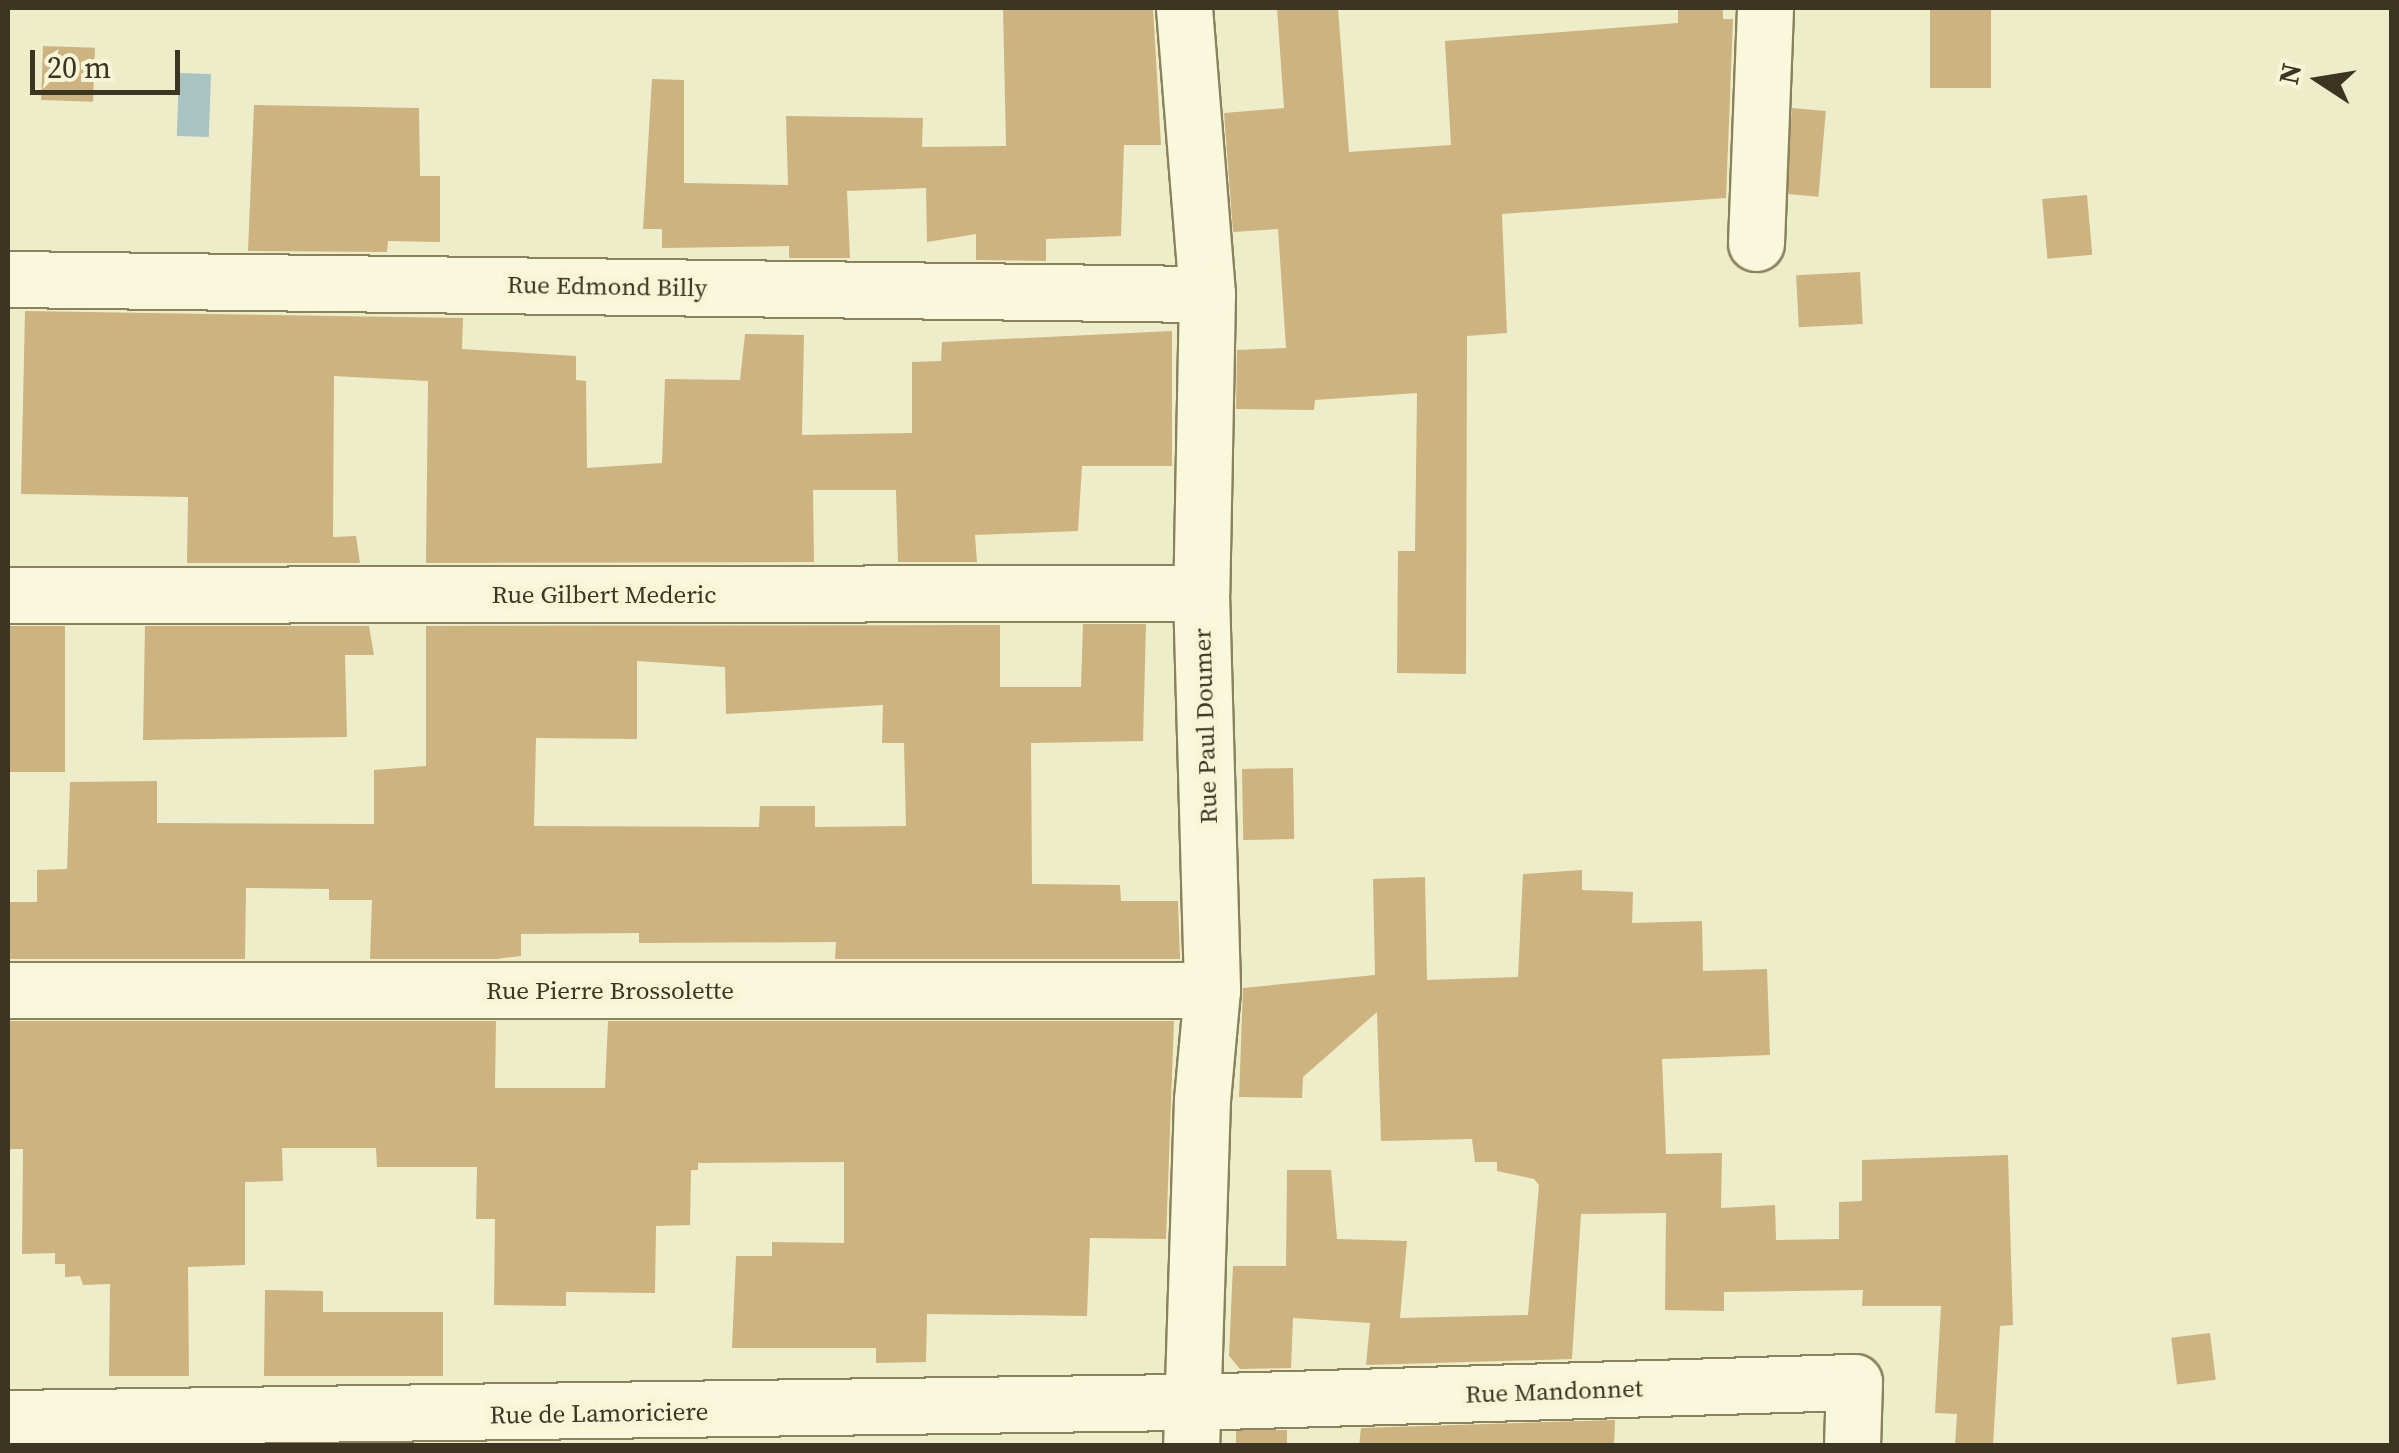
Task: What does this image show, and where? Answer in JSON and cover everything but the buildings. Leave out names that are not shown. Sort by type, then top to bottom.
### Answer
[{"type":"street","name":"Rue Paul Doumer","points":[[1184,8],[1207,294],[1201,593],[1212,990],[1190,1424]]},
{"type":"street","points":[[1756,242],[1765,8]]},
{"type":"street","name":"Rue Edmond Billy","points":[[8,279],[1207,294]]},
{"type":"street","name":"Rue Gilbert Mederic","points":[[8,595],[1201,593]]},
{"type":"street","name":"Rue Pierre Brossolette","points":[[8,990],[1212,990]]},
{"type":"street","name":"Rue Mandonnet","points":[[1190,1424],[1854,1382],[1852,1446]]},
{"type":"street","name":"Rue de Lamoriciere","points":[[8,1418],[565,1430],[1190,1424]]},
{"type":"water","points":[[179,73],[211,74],[209,137],[177,136]]}]
